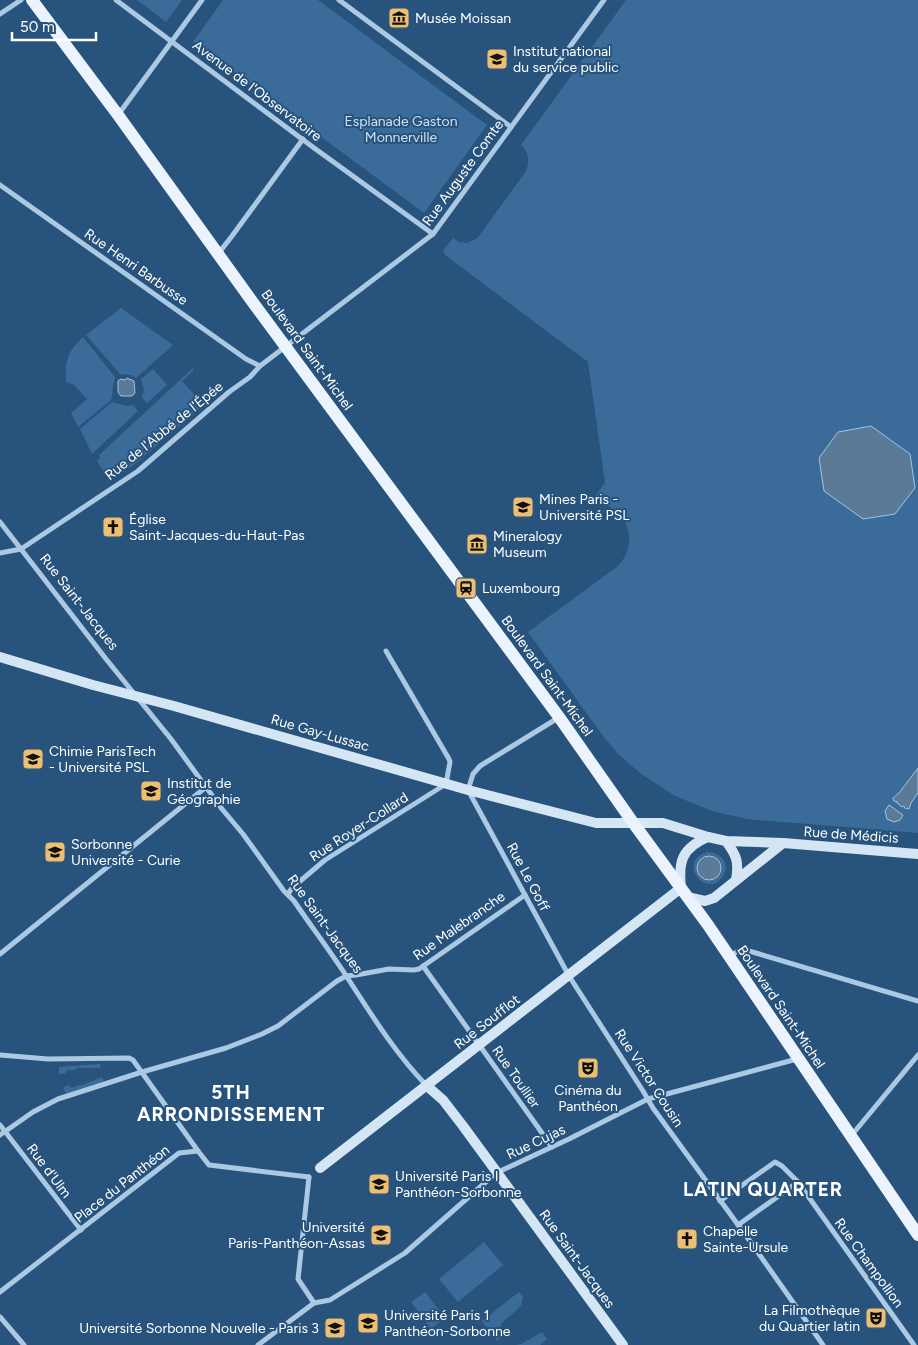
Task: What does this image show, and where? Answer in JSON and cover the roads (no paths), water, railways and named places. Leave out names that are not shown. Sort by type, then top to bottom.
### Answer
[{"type":"main road","name":"Boulevard Saint-Michel","points":[[32,0],[559,717],[684,892],[918,1235]]},
{"type":"street","points":[[0,14],[21,0]]},
{"type":"street","name":"Avenue de l'Observatoire","points":[[116,0],[433,234]]},
{"type":"street","points":[[118,115],[202,0]]},
{"type":"street","points":[[339,0],[511,127]]},
{"type":"street","name":"Rue Auguste Comte","points":[[286,347],[433,234],[604,0]]},
{"type":"street","points":[[217,254],[303,139]]},
{"type":"street","name":"Rue Henri Barbusse","points":[[0,185],[246,359],[260,366]]},
{"type":"street","name":"Rue de l'Abbé de l'Épée","points":[[0,553],[21,549],[138,470],[229,392],[250,377],[260,366],[286,347]]},
{"type":"street","name":"Rue Saint-Jacques","points":[[0,522],[135,696],[171,739],[243,834],[346,976],[373,1018],[415,1073],[443,1100],[623,1345]]},
{"type":"street","points":[[386,651],[449,759],[446,784]]},
{"type":"street","name":"Rue Gay-Lussac","points":[[0,657],[446,784],[596,823],[663,823],[708,838]]},
{"type":"street","points":[[468,790],[473,774],[480,766],[559,717]]},
{"type":"street","name":"Rue Royer-Collard","points":[[288,894],[292,888],[325,860],[446,784]]},
{"type":"street","points":[[0,954],[206,787]]},
{"type":"street","name":"Rue Le Goff","points":[[468,790],[569,976]]},
{"type":"street","points":[[736,880],[738,864],[726,841],[708,838],[697,842],[685,854],[680,866],[684,892],[705,901],[710,900],[736,880],[783,843]]},
{"type":"street","name":"Rue de Médicis","points":[[726,841],[783,843],[918,854]]},
{"type":"street","name":"Rue Soufflot","points":[[310,1177],[569,976],[684,892]]},
{"type":"street","name":"Rue Malebranche","points":[[346,976],[389,969],[414,970],[423,966],[524,895]]},
{"type":"street","points":[[729,957],[738,951],[749,951],[918,1001]]},
{"type":"street","name":"Rue Toullier","points":[[423,966],[552,1147]]},
{"type":"street","points":[[2,1133],[33,1112],[58,1099],[226,1048],[271,1030],[346,976]]},
{"type":"street","name":"Rue Victor Cousin","points":[[569,976],[653,1108],[823,1345]]},
{"type":"street","points":[[0,1055],[48,1059],[129,1058],[133,1060],[142,1072],[209,1165],[310,1177],[298,1279],[314,1303],[258,1345]]},
{"type":"street","points":[[851,1136],[918,1056]]},
{"type":"street","name":"Rue Cujas","points":[[314,1303],[330,1300],[405,1253],[496,1173],[648,1099],[799,1059]]},
{"type":"street","name":"Rue d'Ulm","points":[[0,1125],[2,1133],[81,1230]]},
{"type":"street","name":"Place du Panthéon","points":[[0,1292],[178,1153],[198,1151]]},
{"type":"street","name":"Rue Champollion","points":[[720,1200],[775,1162],[782,1166],[798,1182],[914,1345]]},
{"type":"street","points":[[738,1225],[798,1182]]},
{"type":"street","points":[[0,1317],[24,1345]]},
{"type":"place","name":"Musée Moissan","points":[[399,18]]},
{"type":"place","name":"Institut national du service public","points":[[497,59]]},
{"type":"place","name":"Mines Paris - Université PSL","points":[[523,507]]},
{"type":"place","name":"Église Saint-Jacques-du-Haut-Pas","points":[[113,527]]},
{"type":"place","name":"Mineralogy Museum","points":[[477,544]]},
{"type":"place","name":"Luxembourg","points":[[466,588]]},
{"type":"place","name":"Chimie ParisTech - Université PSL","points":[[33,759]]},
{"type":"place","name":"Institut de Géographie","points":[[151,791]]},
{"type":"place","name":"Sorbonne Université - Curie","points":[[55,852]]},
{"type":"place","name":"Cinéma du Panthéon","points":[[588,1068]]},
{"type":"place","name":"Université Paris I Panthéon-Sorbonne","points":[[379,1184]]},
{"type":"place","name":"Université Paris-Panthéon-Assas","points":[[381,1235]]},
{"type":"place","name":"Chapelle Sainte-Ursule","points":[[687,1239]]},
{"type":"place","name":"La Filmothèque du Quartier latin","points":[[876,1318]]},
{"type":"place","name":"Université Paris 1 Panthéon-Sorbonne","points":[[368,1323]]},
{"type":"place","name":"Université Sorbonne Nouvelle - Paris 3","points":[[335,1328]]},
{"type":"district","name":"5TH ARRONDISSEMENT","points":[[231,1103]]},
{"type":"district","name":"LATIN QUARTER","points":[[763,1189]]},
{"type":"park label","name":"Esplanade Gaston Monnerville","points":[[401,130]]}]
